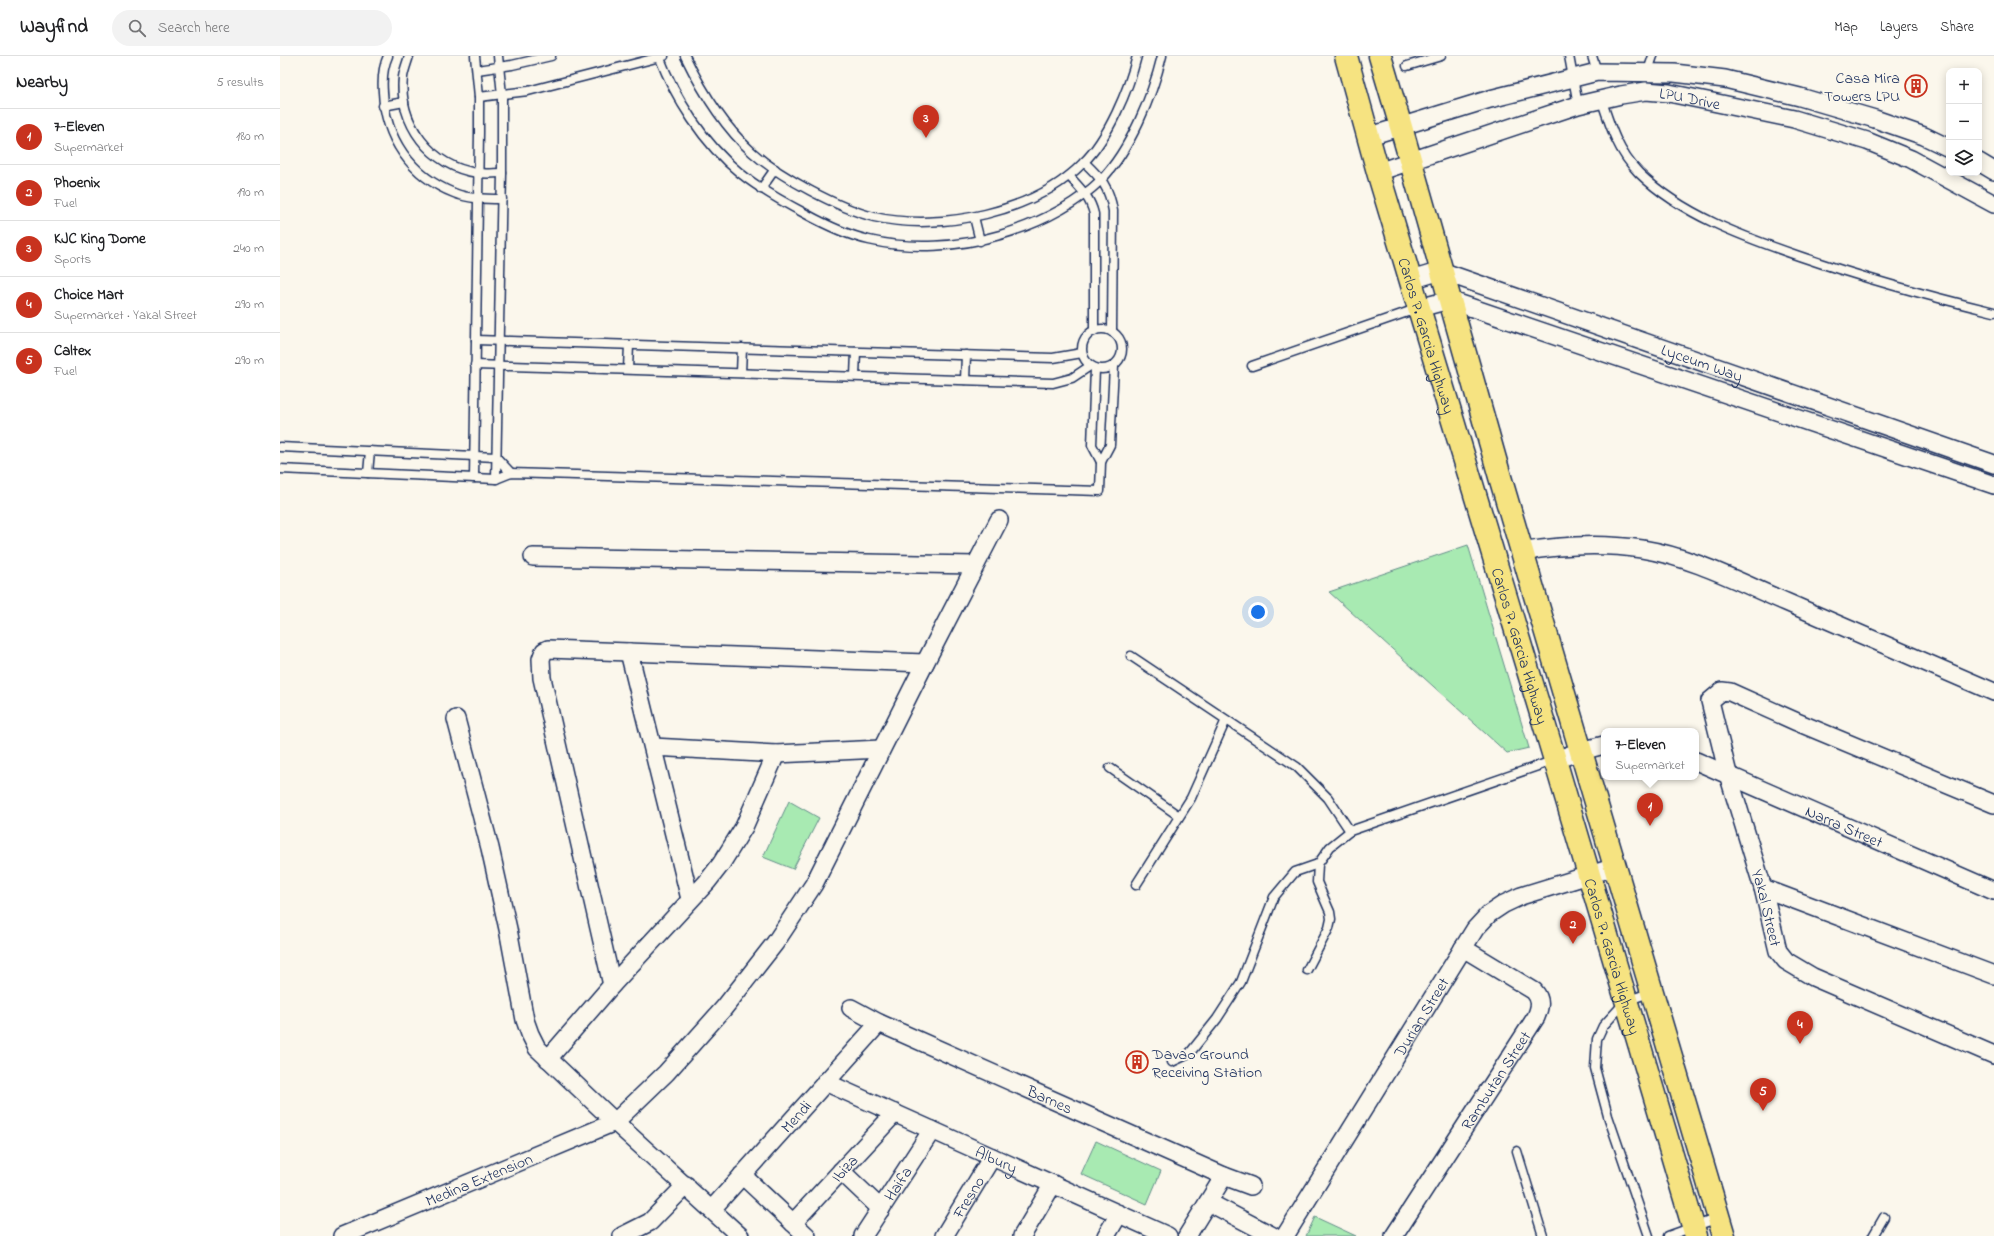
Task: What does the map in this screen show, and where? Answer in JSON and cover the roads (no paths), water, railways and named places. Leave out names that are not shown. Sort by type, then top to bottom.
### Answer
[{"type":"highway","name":"Carlos P. Garcia Highway","points":[[1346,56],[1370,136],[1378,172],[1555,760],[1694,1231]]},
{"type":"highway","name":"Carlos P. Garcia Highway","points":[[1380,56],[1500,477],[1721,1227]]},
{"type":"highway","points":[[1473,486],[1500,477]]},
{"type":"street","name":"LPU Drive","points":[[1370,136],[1490,99],[1598,72],[1674,73],[1725,79],[1777,91],[1875,119],[1924,136],[1946,147]]},
{"type":"street","name":"LPU Drive","points":[[1378,172],[1578,105],[1602,98],[1646,92],[1669,94],[1794,119],[1867,141],[1911,159],[1994,204]]},
{"type":"street","points":[[1982,164],[1994,171]]},
{"type":"street","points":[[1411,280],[1441,271]]},
{"type":"street","name":"Lyceum Way","points":[[1441,271],[1994,464]]},
{"type":"street","points":[[1419,308],[1449,300]]},
{"type":"street","name":"Lyceum Way","points":[[1449,300],[1994,485]]},
{"type":"street","points":[[1533,328],[1539,306]]},
{"type":"street","points":[[615,1122],[666,1073],[708,1026],[775,943],[814,884],[999,520]]},
{"type":"street","points":[[1522,552],[1554,546],[1598,545],[1642,549],[1677,558],[1723,575],[1994,692]]},
{"type":"street","points":[[533,557],[975,565]]},
{"type":"street","points":[[612,985],[542,678],[541,659],[544,651],[548,649],[925,663]]},
{"type":"street","points":[[629,652],[690,899]]},
{"type":"street","name":"Yakal Street","points":[[1994,804],[1804,725],[1730,692],[1722,691],[1710,701],[1728,774],[1763,888],[1778,951],[1786,961],[1813,977],[1994,1055]]},
{"type":"street","points":[[456,719],[490,848],[508,929],[525,1020],[537,1048],[615,1122],[686,1185],[740,1236]]},
{"type":"street","points":[[1555,760],[1601,746]]},
{"type":"street","points":[[653,747],[776,754],[881,750]]},
{"type":"street","points":[[548,1059],[612,985],[707,882],[721,864],[744,827],[776,754]]},
{"type":"street","name":"Narra Street","points":[[1699,762],[1994,891]]},
{"type":"street","name":"Durian Street","points":[[1285,1236],[1475,929],[1489,914],[1504,904],[1521,896],[1615,867]]},
{"type":"street","points":[[1763,888],[1994,975]]},
{"type":"street","name":"Rambutan Street","points":[[1394,1236],[1536,1017],[1540,1007],[1538,996],[1530,988],[1463,948]]},
{"type":"street","name":"Barnes","points":[[851,1008],[879,1023],[1224,1176],[1251,1186]]},
{"type":"street","name":"Mendi","points":[[712,1209],[879,1023]]},
{"type":"street","name":"Albury","points":[[826,1082],[1168,1236]]},
{"type":"street","name":"Ibiza","points":[[794,1224],[895,1113]]},
{"type":"street","name":"Medina Extension","points":[[342,1236],[615,1122]]},
{"type":"street","name":"Haifa","points":[[863,1236],[932,1130]]},
{"type":"street","name":"Fresno","points":[[944,1236],[992,1157]]},
{"type":"street","points":[[842,1171],[881,1208]]},
{"type":"street","points":[[742,1175],[807,1236]]},
{"type":"street","points":[[1187,1236],[1224,1176]]},
{"type":"street","points":[[1022,1236],[1053,1184]]},
{"type":"street","points":[[622,1236],[650,1222],[686,1185]]},
{"type":"street","points":[[1208,1202],[1273,1236]]},
{"type":"street","points":[[1106,1236],[1119,1214]]},
{"type":"lane","points":[[388,56],[382,83],[383,106],[389,129],[400,150],[415,168],[440,187],[455,194],[478,199],[502,199]]},
{"type":"lane","points":[[409,56],[403,76],[404,102],[408,120],[417,136],[429,150],[444,161],[460,168],[478,173],[502,173]]},
{"type":"lane","points":[[474,478],[479,97],[475,56]]},
{"type":"lane","points":[[496,480],[502,199],[502,95],[498,56]]},
{"type":"lane","points":[[477,70],[500,67],[551,56]]},
{"type":"lane","points":[[685,56],[718,114],[753,153],[775,169],[833,201],[851,209],[875,217],[925,221],[974,217],[1029,200],[1069,176],[1084,162],[1098,144],[1120,106],[1133,72],[1137,56]]},
{"type":"lane","points":[[479,97],[528,91],[661,57],[671,82],[701,131],[719,153],[738,172],[761,189],[816,220],[842,232],[869,240],[926,245],[955,244],[980,241],[1014,231],[1040,221],[1063,209],[1086,194],[1117,160],[1141,117],[1156,80],[1162,56]]},
{"type":"lane","points":[[1406,66],[1441,56]]},
{"type":"lane","points":[[1569,56],[1578,105]]},
{"type":"lane","points":[[1592,56],[1598,72]]},
{"type":"lane","points":[[1646,92],[1648,73],[1653,56]]},
{"type":"lane","points":[[1602,98],[1613,136],[1623,153],[1639,173],[1676,202],[1731,230],[1837,269],[1890,285],[1994,312]]},
{"type":"lane","points":[[383,106],[404,102]]},
{"type":"lane","points":[[1084,162],[1102,178],[1111,198],[1113,211],[1112,332]]},
{"type":"lane","points":[[761,189],[775,169]]},
{"type":"lane","points":[[1069,176],[1086,194],[1092,203],[1095,225],[1094,330]]},
{"type":"lane","points":[[974,217],[980,241]]},
{"type":"lane","points":[[1252,366],[1419,308]]},
{"type":"lane","points":[[475,365],[1052,383],[1072,378],[1092,367],[1101,370],[1114,366],[1122,353],[1122,345],[1118,337],[1106,329],[1094,330],[1084,340],[1082,353],[1092,367],[1092,445],[1101,462]]},
{"type":"lane","points":[[476,340],[1053,358],[1082,353]]},
{"type":"lane","points":[[628,369],[629,345]]},
{"type":"lane","points":[[741,373],[742,348]]},
{"type":"lane","points":[[855,376],[856,352]]},
{"type":"lane","points":[[965,380],[966,355]]},
{"type":"lane","points":[[280,469],[496,480],[511,473],[1100,491],[1101,462],[1110,446],[1114,366]]},
{"type":"lane","points":[[280,447],[496,457],[511,473]]},
{"type":"lane","points":[[368,473],[370,451]]},
{"type":"lane","points":[[1131,656],[1297,767],[1328,798],[1350,831]]},
{"type":"lane","points":[[1136,885],[1191,798],[1226,720]]},
{"type":"lane","points":[[1307,970],[1329,928],[1331,919],[1330,912],[1317,882],[1318,864],[1330,847],[1350,831],[1555,760]]},
{"type":"lane","points":[[1110,768],[1180,816]]},
{"type":"lane","points":[[1172,1062],[1188,1054],[1217,1019],[1241,982],[1274,897],[1295,872],[1318,864]]},
{"type":"lane","points":[[1649,1236],[1608,1116],[1595,1068],[1597,1039],[1604,1026],[1626,1001],[1652,992]]},
{"type":"lane","points":[[1517,1150],[1542,1236]]},
{"type":"lane","points":[[1872,1236],[1884,1217]]},
{"type":"lane","points":[[1668,1236],[1721,1227]]},
{"type":"place","name":"Casa Mira Towers LPU","points":[[1916,86]]},
{"type":"place","name":"KJC King Dome","points":[[926,138]]},
{"type":"place","name":"7-Eleven","points":[[1650,826]]},
{"type":"place","name":"Phoenix","points":[[1573,944]]},
{"type":"place","name":"Choice Mart","points":[[1800,1044]]},
{"type":"place","name":"Davao Ground Receiving Station","points":[[1137,1062]]},
{"type":"place","name":"Caltex","points":[[1763,1111]]}]
